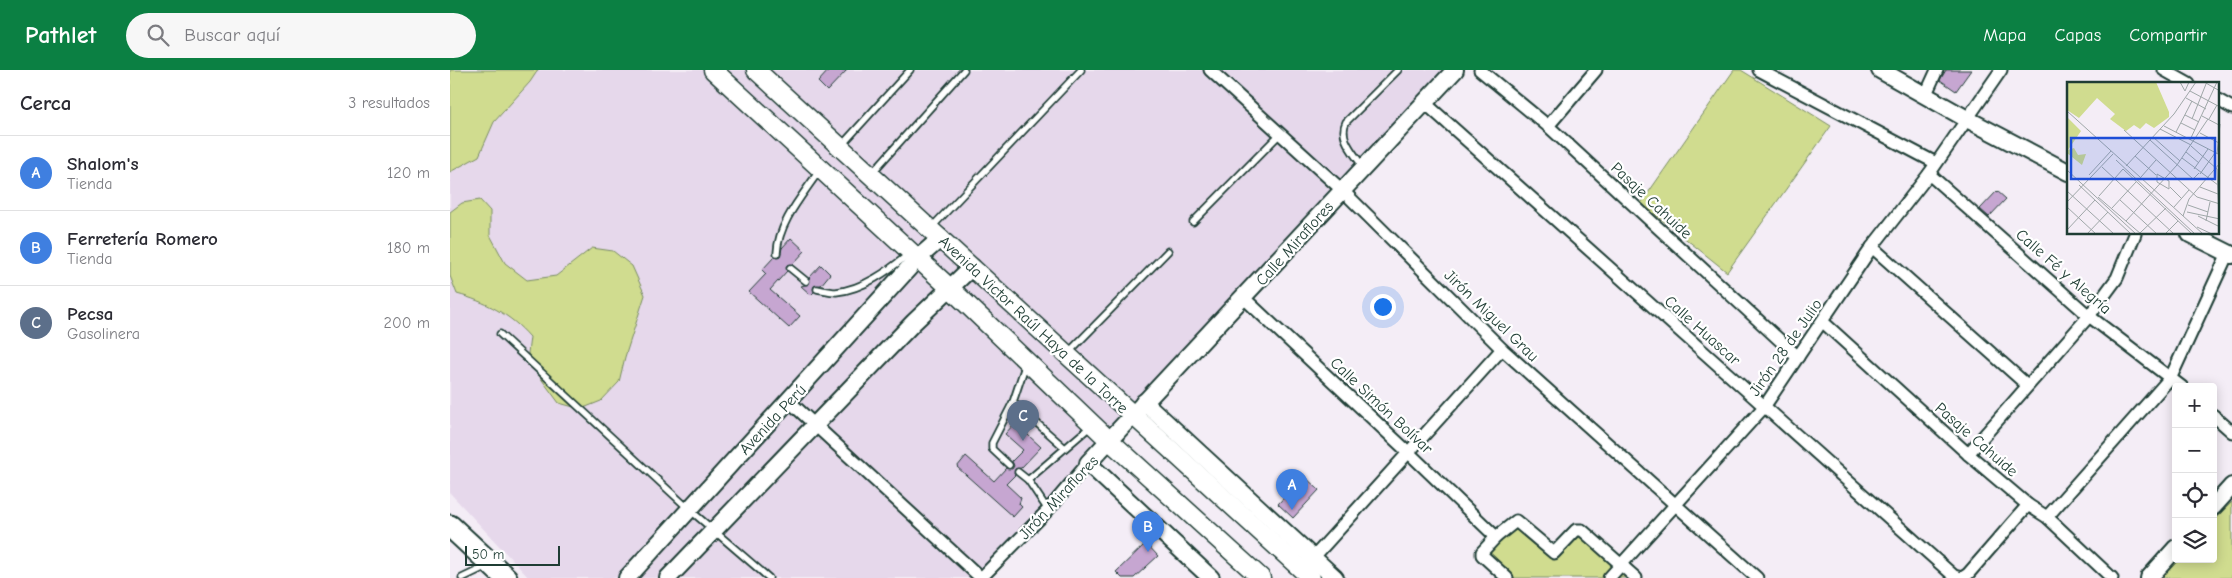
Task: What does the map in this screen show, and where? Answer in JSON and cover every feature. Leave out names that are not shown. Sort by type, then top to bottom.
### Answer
[{"type":"highway","points":[[450,526],[506,578]]},
{"type":"main road","name":"Avenida Victor Raúl Haya de la Torre","points":[[713,70],[951,289],[1110,441],[1261,578]]},
{"type":"main road","name":"Avenida Victor Raúl Haya de la Torre","points":[[756,70],[1067,354],[1138,409],[1311,578]]},
{"type":"main road","name":"Calle Miraflores","points":[[1138,409],[1244,298],[1363,167],[1455,70]]},
{"type":"main road","points":[[1880,70],[1926,94],[1967,119],[2067,171]]},
{"type":"main road","name":"Avenida Perú","points":[[626,578],[789,401],[936,233]]},
{"type":"main road","points":[[2192,235],[2230,254]]},
{"type":"main road","points":[[668,578],[914,322],[951,289],[972,267]]},
{"type":"main road","points":[[1138,409],[1335,578]]},
{"type":"main road","name":"Jirón Miraflores","points":[[1088,463],[1138,409]]},
{"type":"main road","points":[[1088,463],[1211,578]]},
{"type":"main road","points":[[2217,503],[2232,486]]},
{"type":"main road","points":[[2149,578],[2172,552]]},
{"type":"street","name":"Jirón Miguel Grau","points":[[1210,70],[1342,190],[1502,349],[1757,578]]},
{"type":"street","name":"Pasaje Cahuide","points":[[1480,70],[1548,126],[1798,358]]},
{"type":"street","points":[[1548,126],[1596,70]]},
{"type":"street","points":[[1759,70],[1936,163]]},
{"type":"street","points":[[1926,94],[1938,70]]},
{"type":"street","name":"Jirón 28 de Julio","points":[[1610,578],[1764,407],[1872,247],[1929,174],[2001,70]]},
{"type":"street","points":[[2164,70],[2185,82]]},
{"type":"street","points":[[2220,101],[2232,108]]},
{"type":"street","name":"Calle Huascar","points":[[1424,102],[1954,576],[1962,578]]},
{"type":"street","name":"Calle Fé y Alegría","points":[[1929,174],[2088,316],[2178,383]]},
{"type":"street","points":[[1968,454],[2088,316],[2117,278],[2135,235]]},
{"type":"street","points":[[1872,247],[2027,385]]},
{"type":"street","points":[[2047,517],[2171,377],[2230,254]]},
{"type":"street","name":"Calle Simón Bolívar","points":[[1244,298],[1496,537]]},
{"type":"street","name":"Pasaje Cahuide","points":[[1823,322],[1968,454],[2028,505],[2047,517],[2112,578]]},
{"type":"street","points":[[1313,558],[1502,349]]},
{"type":"street","points":[[789,401],[981,578]]},
{"type":"street","points":[[2217,419],[2232,432]]},
{"type":"street","name":"Jirón Miraflores","points":[[981,578],[1048,510],[1088,463]]},
{"type":"street","points":[[1962,578],[1968,574],[2028,505]]},
{"type":"street","points":[[1507,578],[1482,555],[1483,549],[1513,522],[1519,521],[1554,553],[1576,530],[1582,530],[1636,578]]},
{"type":"lane","points":[[840,147],[910,70]]},
{"type":"lane","points":[[870,174],[964,70]]},
{"type":"lane","points":[[936,233],[1081,70]]},
{"type":"lane","points":[[1363,167],[1343,135],[1343,128],[1346,122],[1398,70]]},
{"type":"lane","points":[[1193,222],[1280,134]]},
{"type":"lane","points":[[777,253],[778,243],[787,220],[820,169]]},
{"type":"lane","points":[[1067,354],[1168,251]]},
{"type":"lane","points":[[817,289],[835,292],[865,284],[914,256]]},
{"type":"lane","points":[[790,268],[806,281]]},
{"type":"lane","points":[[500,334],[690,510],[769,578]]},
{"type":"lane","points":[[1009,464],[992,449],[992,444],[1013,402],[1027,361]]},
{"type":"lane","points":[[1013,402],[1065,448]]},
{"type":"lane","points":[[1028,480],[1093,425]]},
{"type":"lane","points":[[1018,472],[1028,480],[1048,510]]},
{"type":"lane","points":[[462,578],[491,564]]},
{"type":"shaded area","points":[[450,70],[1446,70],[976,578],[529,578],[450,493]]},
{"type":"green space","points":[[450,70],[538,70],[530,82],[494,122],[479,156],[450,172]]},
{"type":"green space","points":[[1734,70],[1741,70],[1831,126],[1727,272],[1641,203]]},
{"type":"green space","points":[[480,200],[490,211],[490,235],[505,263],[527,280],[556,276],[592,248],[613,251],[632,266],[645,295],[619,382],[601,401],[581,409],[559,403],[534,369],[528,353],[530,337],[506,315],[478,301],[457,294],[450,276],[450,212],[462,203]]},
{"type":"green space","points":[[2232,502],[2232,578],[2159,578],[2173,563],[2217,563],[2217,517]]},
{"type":"green space","points":[[1514,524],[1553,559],[1579,534],[1629,578],[1515,578],[1487,552]]},
{"type":"building","points":[[829,70],[847,70],[827,91],[818,82]]},
{"type":"building","points":[[1946,70],[1971,70],[1956,91],[1940,80]]},
{"type":"building","points":[[1997,191],[2006,199],[1989,217],[1980,209]]},
{"type":"building","points":[[791,238],[805,251],[793,264],[787,265],[787,271],[770,290],[800,316],[789,328],[749,292],[766,274],[762,270],[774,257],[780,256],[782,248]]},
{"type":"building","points":[[821,265],[830,274],[821,285],[814,286],[814,292],[811,295],[801,286],[809,284],[809,278]]},
{"type":"building","points":[[1015,423],[1041,447],[1021,468],[1015,469],[1015,475],[1006,484],[1021,498],[1019,504],[1022,507],[1013,517],[957,467],[966,456],[994,481],[1006,468],[1012,469],[1014,466],[1012,461],[1023,450],[1005,434]]},
{"type":"building","points":[[1304,476],[1319,490],[1293,518],[1278,504]]},
{"type":"building","points":[[1146,543],[1158,556],[1134,578],[1122,578],[1116,572]]},
{"type":"place","name":"Pecsa","points":[[1023,441]]},
{"type":"place","name":"Shalom's","points":[[1292,510]]},
{"type":"place","name":"Ferretería Romero","points":[[1148,552]]}]
